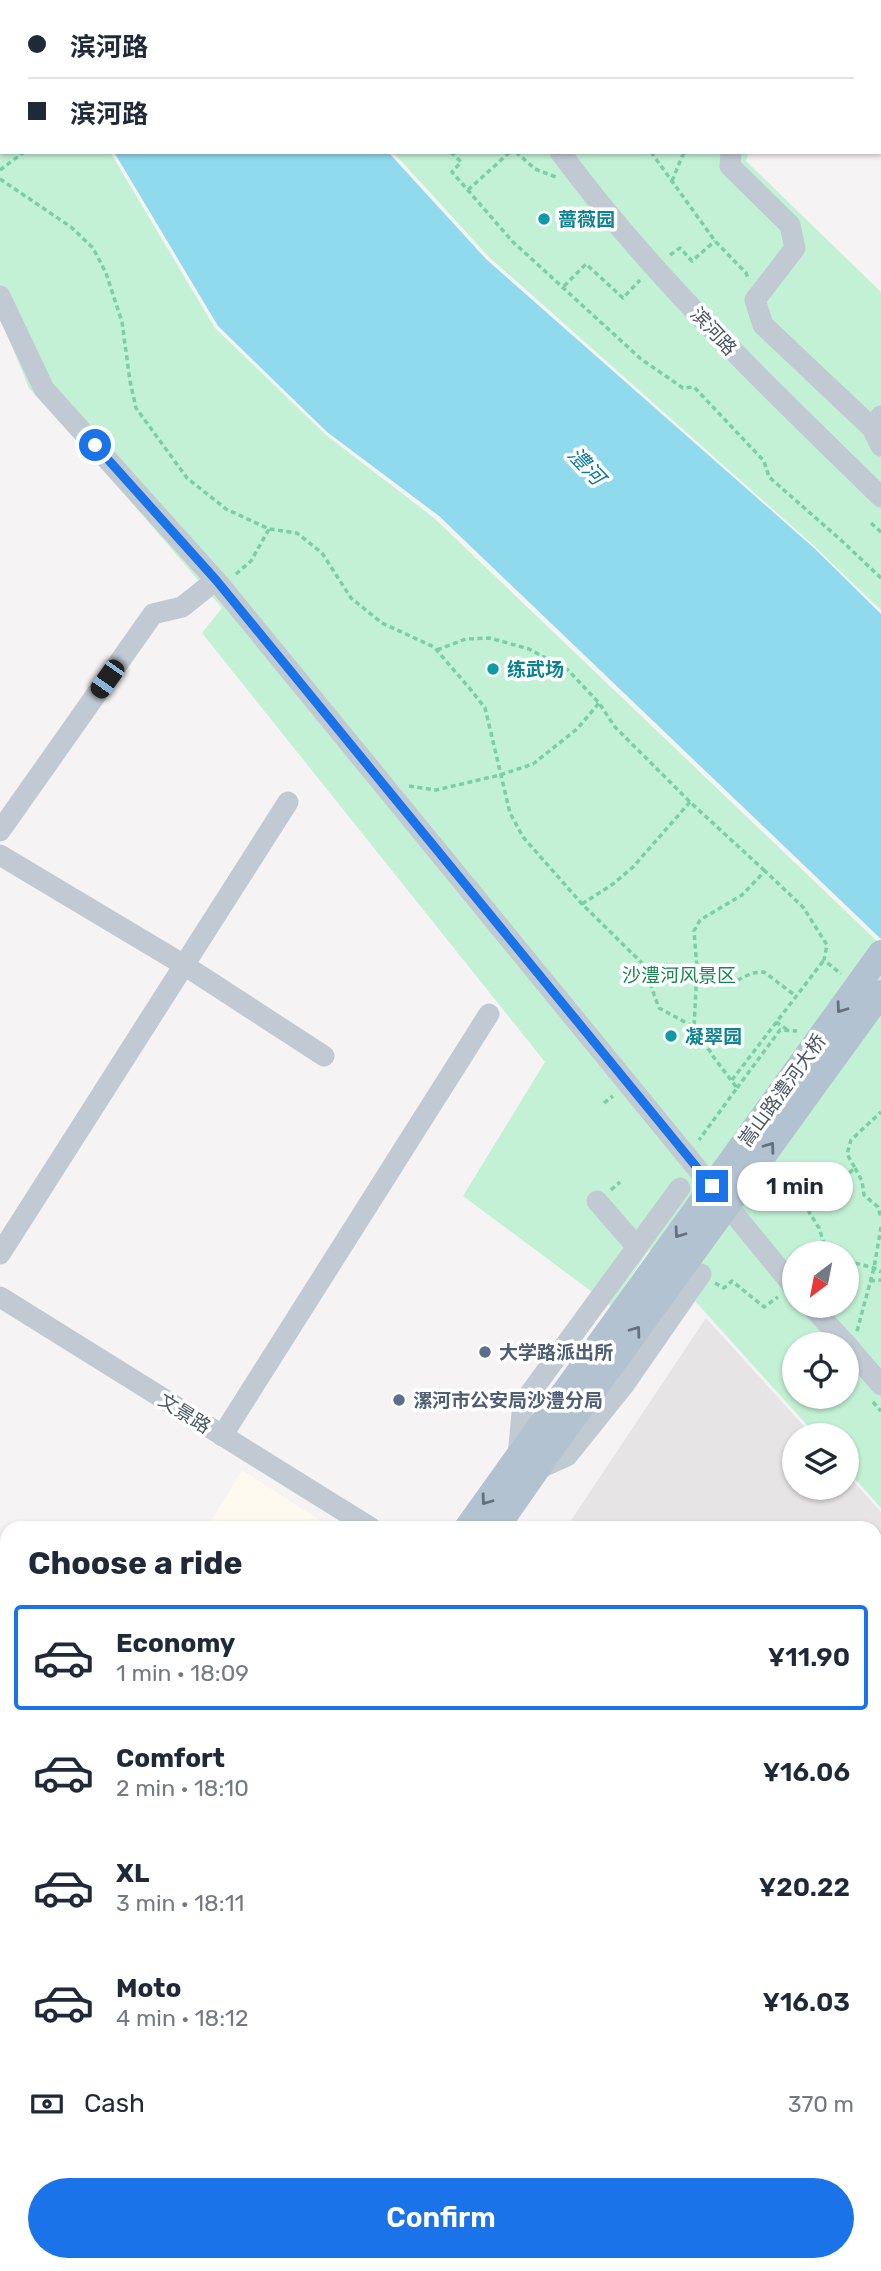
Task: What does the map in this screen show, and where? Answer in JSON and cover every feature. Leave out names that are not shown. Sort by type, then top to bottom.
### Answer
[{"type":"main road","name":"嵩山路澧河大桥","points":[[544,1439],[881,953]]},
{"type":"main road","name":"嵩山路澧河大桥","points":[[544,1439],[881,993]]},
{"type":"main road","points":[[473,1521],[527,1463],[544,1439]]},
{"type":"main road","points":[[499,1521],[527,1463]]},
{"type":"street","name":"滨河路","points":[[561,154],[587,189],[653,267],[740,359],[881,497]]},
{"type":"street","points":[[731,154],[730,166],[790,225],[795,248],[755,300],[762,325],[878,430]]},
{"type":"street","points":[[0,296],[44,389],[218,582],[782,1272]]},
{"type":"street","points":[[0,831],[153,614],[182,607],[218,582]]},
{"type":"street","points":[[0,1254],[288,802]]},
{"type":"street","points":[[0,855],[184,965],[324,1056]]},
{"type":"street","points":[[222,1436],[489,1013]]},
{"type":"street","points":[[680,1188],[523,1403],[527,1463],[567,1456],[624,1385],[701,1274]]},
{"type":"street","points":[[597,1201],[637,1247]]},
{"type":"street","name":"文景路","points":[[0,1297],[360,1521]]},
{"type":"street","points":[[822,1318],[834,1332]]},
{"type":"street","points":[[859,1360],[881,1385]]},
{"type":"path","points":[[0,170],[21,154]]},
{"type":"path","points":[[453,154],[461,162],[452,172],[512,241],[641,359],[683,387],[694,387],[764,461],[769,477],[881,578]]},
{"type":"path","points":[[468,190],[508,154]]},
{"type":"path","points":[[652,154],[715,241],[746,274],[755,300]]},
{"type":"path","points":[[672,181],[681,154]]},
{"type":"path","points":[[0,179],[71,227],[93,248],[106,273],[122,322],[136,408],[187,478],[226,509],[270,528],[297,533],[322,553],[351,598],[382,623],[438,650],[485,708],[510,813],[523,837],[582,904],[643,964],[659,1008],[694,1027],[737,1088]]},
{"type":"path","points":[[564,286],[586,264],[622,298],[653,267],[680,248],[692,261],[715,241]]},
{"type":"path","points":[[871,523],[881,532]]},
{"type":"path","points":[[218,582],[228,582],[251,561],[270,528]]},
{"type":"path","points":[[438,650],[466,639],[490,638],[529,649],[568,670],[599,703],[615,727],[690,802],[803,907],[827,945],[824,960],[732,1080]]},
{"type":"path","points":[[382,783],[436,790],[533,764],[577,729],[599,703]]},
{"type":"path","points":[[582,904],[633,867],[690,802]]},
{"type":"path","points":[[694,1027],[694,931],[701,920],[742,895],[765,871]]},
{"type":"path","points":[[824,960],[843,975],[836,985]]},
{"type":"path","points":[[696,981],[730,984],[752,972],[764,972],[796,996]]},
{"type":"path","points":[[776,1022],[789,1031]]},
{"type":"path","points":[[687,1155],[780,1030],[803,1031]]},
{"type":"path","points":[[881,1112],[851,1140],[848,1154],[862,1181],[864,1195],[878,1207],[881,1219]]},
{"type":"path","points":[[823,1241],[819,1228],[808,1212],[814,1202],[855,1168]]},
{"type":"path","points":[[853,1332],[874,1268],[881,1227]]},
{"type":"path","points":[[859,1264],[881,1270]]},
{"type":"path","points":[[701,1274],[724,1288],[732,1281],[764,1307]]},
{"type":"path","points":[[870,1281],[881,1280]]},
{"type":"shaded area","points":[[706,1318],[782,1402],[782,1409],[788,1409],[801,1423],[782,1423],[782,1500],[859,1500],[859,1487],[881,1512],[881,1521],[571,1521]]},
{"type":"shaded area","points":[[242,1470],[321,1521],[211,1521]]},
{"type":"green space","name":"沙澧河风景区","points":[[0,154],[111,154],[215,328],[326,435],[434,518],[881,945],[881,1508],[859,1483],[859,1423],[805,1423],[793,1409],[859,1409],[859,1332],[782,1332],[782,1397],[649,1250],[611,1306],[463,1196],[545,1062],[202,633],[222,608],[97,462],[29,388],[0,317]]},
{"type":"green space","points":[[395,154],[748,154],[746,161],[881,292],[881,610],[810,542],[489,257]]},
{"type":"water","name":"澧河","points":[[115,154],[390,154],[486,259],[814,548],[881,614],[881,939],[439,516],[327,432],[218,326]]},
{"type":"place","name":"蔷薇园","points":[[544,219]]},
{"type":"place","name":"练武场","points":[[493,669]]},
{"type":"place","name":"凝翠园","points":[[671,1036]]},
{"type":"place","name":"大学路派出所","points":[[485,1352]]},
{"type":"place","name":"漯河市公安局沙澧分局","points":[[399,1400]]},
{"type":"route","points":[[95,445],[216,580],[712,1186]]}]
